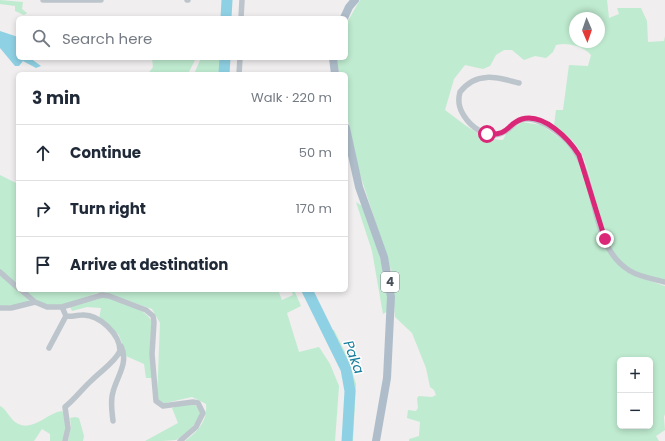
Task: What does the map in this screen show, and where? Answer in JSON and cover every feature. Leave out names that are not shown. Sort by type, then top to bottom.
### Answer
[{"type":"main road","points":[[345,16],[355,0]]},
{"type":"main road","points":[[333,60],[335,72]]},
{"type":"main road","name":"4","points":[[348,137],[359,187],[384,257],[392,297],[387,378],[376,441]]},
{"type":"street","points":[[43,0],[101,0]]},
{"type":"street","points":[[241,16],[242,0]]},
{"type":"street","points":[[239,72],[240,60]]},
{"type":"street","points":[[519,83],[490,76],[472,81],[460,92],[459,104],[461,112],[471,125],[487,134],[496,135],[504,133],[520,119],[536,120],[547,125],[572,144],[579,155],[596,213],[611,253],[630,272],[665,282]]},
{"type":"street","points":[[0,272],[16,286]]},
{"type":"street","points":[[23,292],[35,302],[46,307],[62,307],[102,295],[109,296],[146,310],[152,316],[154,322],[152,354],[156,401],[163,406],[193,402],[198,403],[203,413],[196,427],[180,441]]},
{"type":"street","points":[[0,308],[11,308],[35,302]]},
{"type":"street","points":[[62,307],[66,316]]},
{"type":"street","points":[[66,316],[90,316],[110,329],[117,336],[124,359],[112,393],[111,409],[113,421]]},
{"type":"street","points":[[49,348],[66,316]]},
{"type":"street","points":[[65,441],[68,428],[65,407],[75,399],[100,372],[112,363],[120,351],[120,344]]},
{"type":"green space","points":[[0,0],[23,2],[22,9],[27,13],[24,15],[15,11],[15,6],[0,4]]},
{"type":"green space","points":[[360,0],[607,0],[609,18],[619,14],[617,8],[641,8],[647,21],[648,42],[664,41],[665,36],[665,281],[643,275],[633,270],[623,264],[614,253],[607,240],[597,210],[586,163],[578,147],[554,125],[556,110],[563,110],[569,65],[588,66],[591,55],[582,48],[605,48],[605,12],[569,12],[569,45],[556,45],[553,52],[546,58],[535,56],[524,60],[512,50],[504,50],[496,55],[490,66],[483,69],[465,65],[454,79],[445,110],[472,130],[486,137],[503,140],[506,134],[522,122],[541,125],[571,146],[583,173],[593,209],[615,260],[630,274],[665,286],[665,430],[656,436],[659,441],[409,441],[409,439],[419,436],[420,422],[407,418],[408,410],[416,411],[418,408],[417,398],[419,396],[432,397],[436,395],[434,390],[430,387],[426,368],[412,333],[395,317],[392,273],[358,168],[348,120],[348,72],[339,72],[337,60],[348,60],[348,21]]},
{"type":"green space","points":[[152,60],[195,60],[189,72],[149,72],[153,67]]},
{"type":"green space","points":[[200,60],[222,60],[222,72],[195,72]]},
{"type":"green space","points":[[0,175],[16,183],[16,283],[0,270]]},
{"type":"green space","points":[[356,202],[362,206],[380,258],[386,284],[388,311],[383,314],[372,251]]},
{"type":"green space","points":[[0,275],[16,289],[16,292],[20,292],[31,302],[21,305],[0,306]]},
{"type":"green space","points":[[26,292],[279,292],[282,300],[293,295],[292,292],[295,292],[301,306],[287,313],[299,352],[319,347],[330,364],[339,386],[335,441],[185,441],[201,426],[205,416],[206,404],[192,397],[161,404],[157,399],[160,323],[152,309],[106,293],[97,293],[64,305],[43,305]]},
{"type":"green space","points":[[105,297],[133,306],[146,314],[150,319],[153,325],[152,378],[146,378],[144,364],[126,356],[119,335],[99,319],[101,308],[87,307],[72,311],[70,307]]},
{"type":"green space","points":[[331,330],[334,330],[347,356],[356,384],[353,441],[350,441],[353,402],[352,382]]},
{"type":"green space","points":[[184,404],[194,405],[199,408],[200,413],[194,425],[188,431],[176,440],[145,441],[178,423],[172,408]]},
{"type":"green space","points":[[0,406],[15,422],[27,426],[62,411],[66,422],[66,430],[63,441],[50,441],[50,434],[42,429],[34,441],[0,441]]},
{"type":"green space","points":[[70,418],[79,418],[84,436],[83,441],[68,441],[71,426]]},
{"type":"water","points":[[0,31],[16,36],[16,60],[33,60],[41,66],[36,68],[23,61],[19,66],[15,66],[0,48]]},
{"type":"waterway","name":"Paka","points":[[226,16],[227,0]]},
{"type":"waterway","name":"Paka","points":[[224,72],[225,60]]},
{"type":"waterway","name":"Paka","points":[[308,292],[346,369],[350,391],[347,441]]},
{"type":"route","points":[[487,134],[496,135],[504,133],[520,119],[536,120],[547,125],[572,144],[579,155],[605,239]]}]
